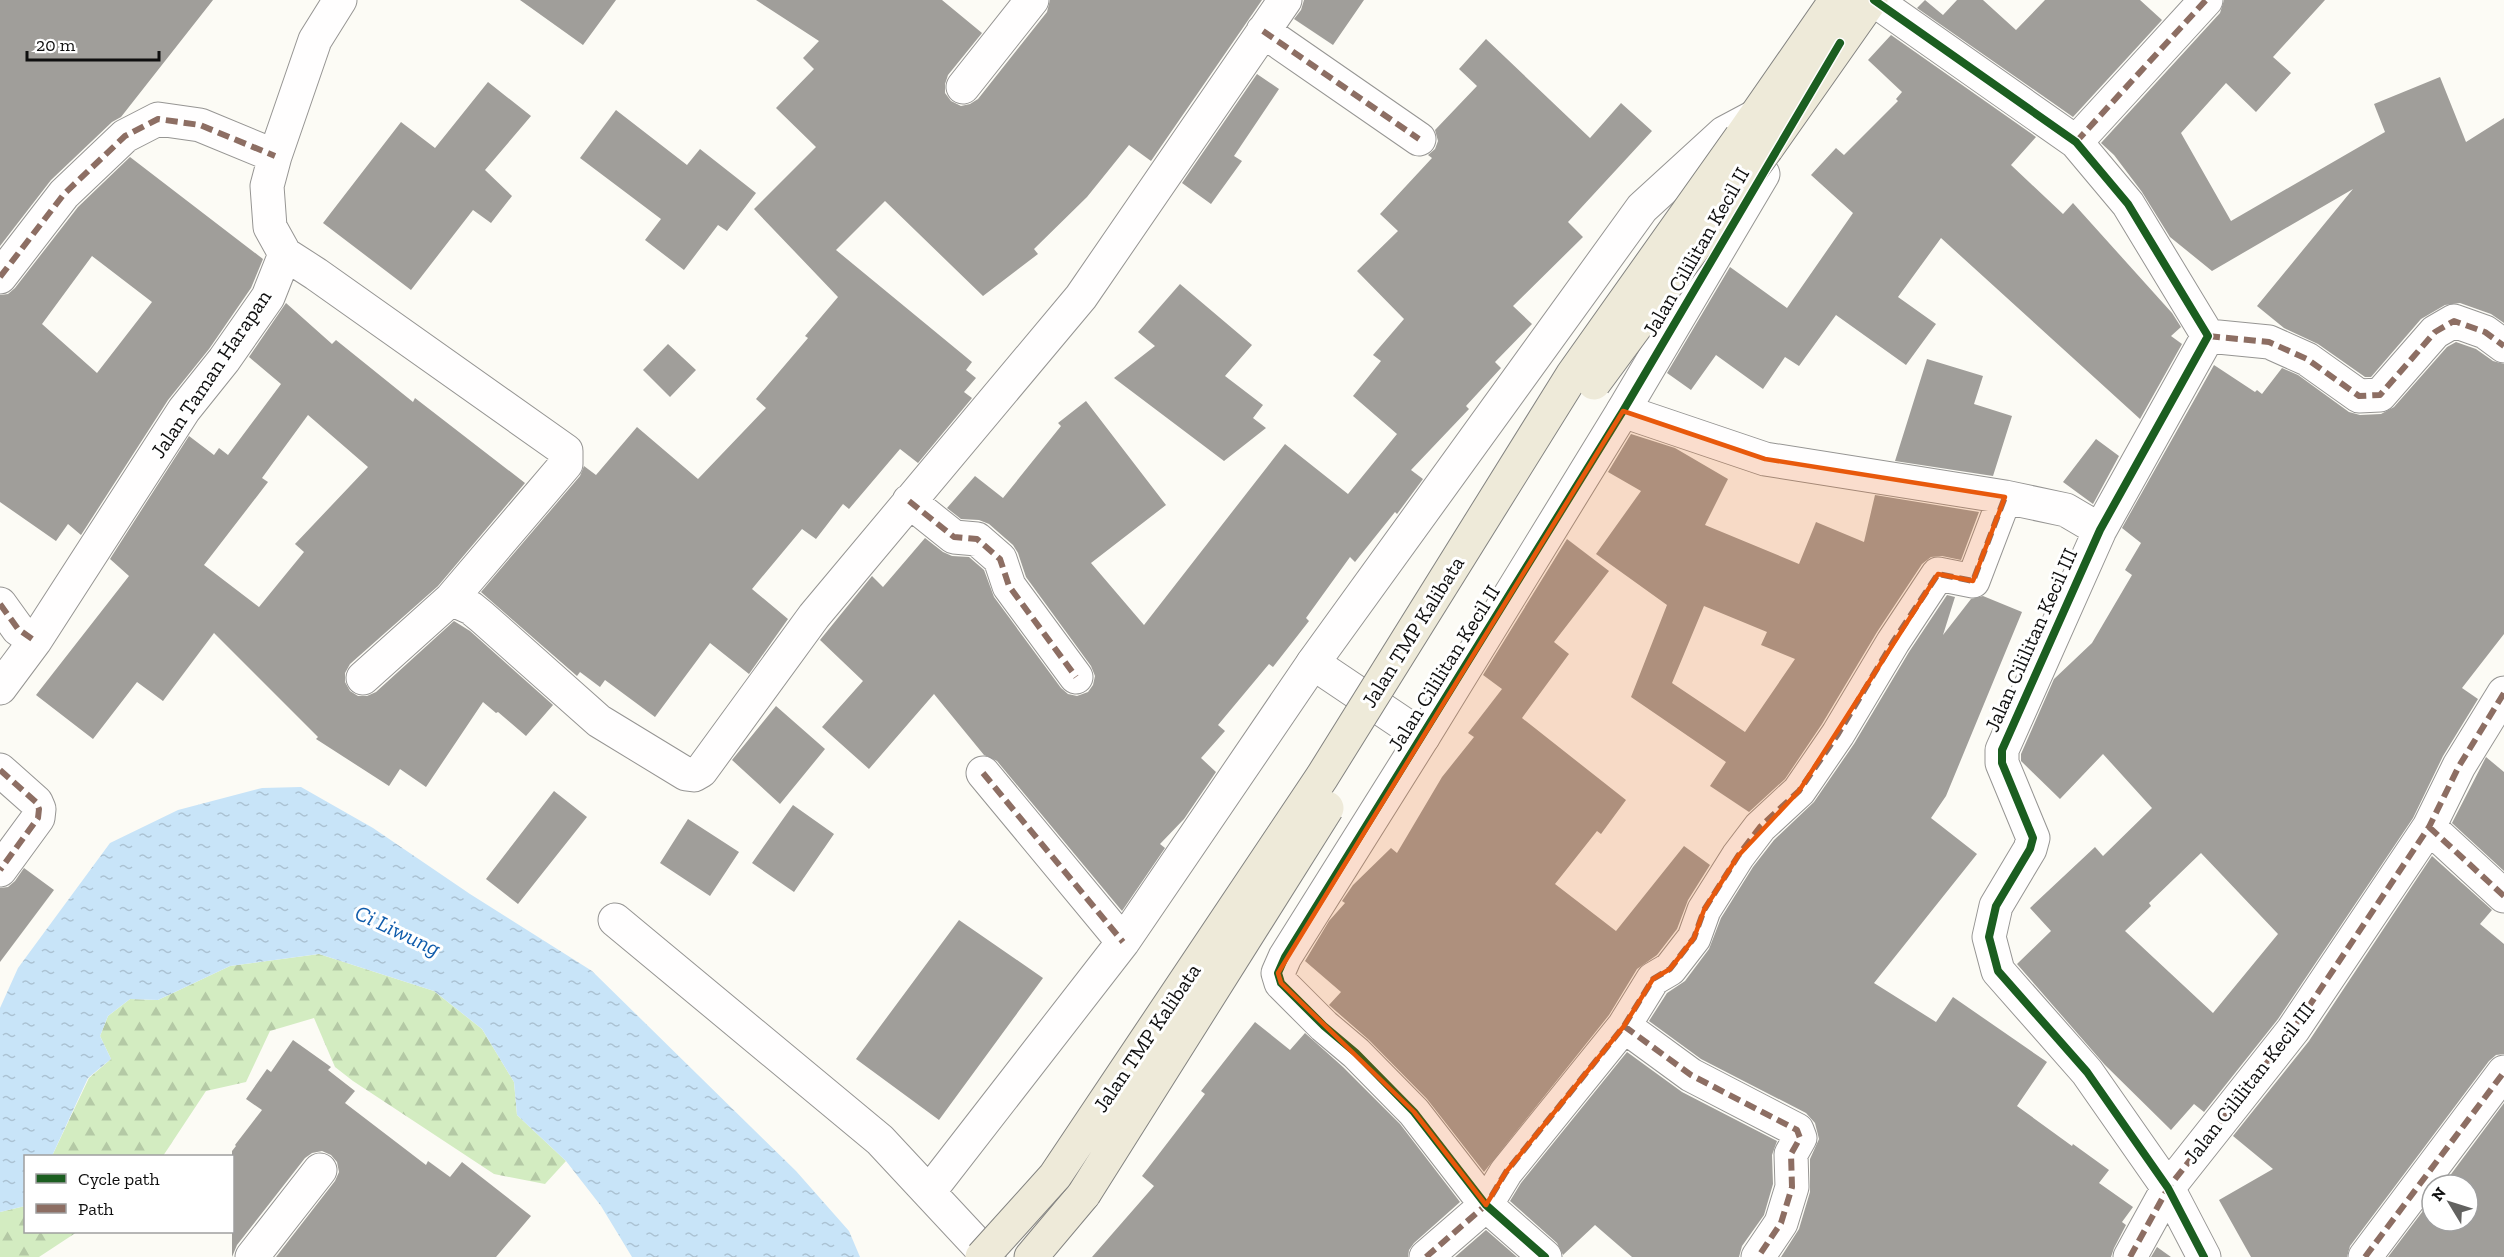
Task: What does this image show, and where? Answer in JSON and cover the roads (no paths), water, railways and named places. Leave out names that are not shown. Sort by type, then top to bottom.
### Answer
[{"type":"main road","name":"Jalan TMP Kalibata","points":[[1031,1257],[1084,1194],[1597,378],[1754,134],[1836,0]]},
{"type":"main road","name":"Jalan TMP Kalibata","points":[[982,1257],[1055,1176],[1322,777],[1573,374],[1754,134],[1840,43],[1873,0]]},
{"type":"street","points":[[340,0],[315,40],[275,156],[267,186],[270,226],[285,254],[566,451],[566,464],[451,599],[363,678]]},
{"type":"street","points":[[963,87],[1032,0]]},
{"type":"street","points":[[451,599],[471,608],[599,720],[686,774],[694,775],[701,771],[814,616],[1081,297],[1285,0]]},
{"type":"street","points":[[1873,0],[2076,142],[2128,204],[2208,336]]},
{"type":"street","points":[[2076,142],[2206,0]]},
{"type":"street","points":[[1263,31],[1419,139]]},
{"type":"street","name":"Jalan Cililitan Kecil II","points":[[1545,1257],[1486,1205],[1414,1112],[1356,1053],[1324,1026],[1281,983],[1278,973],[1285,957],[1623,411],[1840,43]]},
{"type":"street","points":[[0,277],[64,194],[125,136],[158,119],[200,125],[275,156]]},
{"type":"street","points":[[929,1192],[1123,942],[1313,663],[1642,208],[1725,133],[1754,134]]},
{"type":"street","name":"Jalan Taman Harapan","points":[[0,688],[35,641],[184,410],[224,360],[268,297],[285,254]]},
{"type":"street","points":[[2208,336],[2268,342],[2307,359],[2359,396],[2380,395],[2435,332],[2454,321],[2485,332],[2504,346]]},
{"type":"street","points":[[2100,530],[2208,336]]},
{"type":"street","name":"Jalan Cililitan Kecil III","points":[[1623,411],[1765,459],[2005,497],[2066,510],[2100,530],[2002,750],[2002,763],[2033,838],[2030,849],[1996,906],[1989,937],[1998,971],[2087,1072],[2168,1188],[2204,1257]]},
{"type":"street","points":[[1426,1257],[1486,1205],[1506,1172],[1624,1026],[1653,979],[1670,969],[1694,938],[1704,910],[1738,855],[1760,827],[1799,791],[1838,734],[1893,642],[1938,574],[1973,581],[2005,497]]},
{"type":"street","points":[[909,501],[954,537],[977,539],[1000,559],[1009,586],[1076,677]]},
{"type":"street","points":[[0,604],[18,629],[35,641]]},
{"type":"street","points":[[1313,663],[1423,736]]},
{"type":"street","name":"Jalan Cililitan Kecil III","points":[[2168,1188],[2293,1030],[2429,827],[2459,766],[2504,693]]},
{"type":"street","points":[[0,770],[36,802],[39,809],[38,818],[0,870]]},
{"type":"street","points":[[983,773],[1123,942]]},
{"type":"street","points":[[2429,827],[2504,896]]},
{"type":"street","points":[[615,920],[880,1140],[989,1257]]},
{"type":"street","points":[[1624,1026],[1691,1075],[1797,1130],[1800,1138],[1791,1154],[1792,1187],[1781,1223],[1758,1257]]},
{"type":"street","points":[[2365,1257],[2504,1072]]},
{"type":"street","points":[[252,1257],[320,1170]]},
{"type":"street","points":[[2130,1257],[2168,1188]]},
{"type":"water","name":"Ci Liwung","points":[[301,787],[373,828],[470,894],[592,971],[796,1171],[849,1231],[860,1257],[632,1257],[601,1206],[566,1161],[517,1115],[514,1082],[482,1029],[434,991],[319,954],[230,966],[158,1000],[130,999],[108,1016],[100,1036],[111,1059],[88,1078],[52,1155],[24,1155],[24,1206],[0,1212],[0,1008],[18,968],[110,843],[178,810],[262,788]]}]
